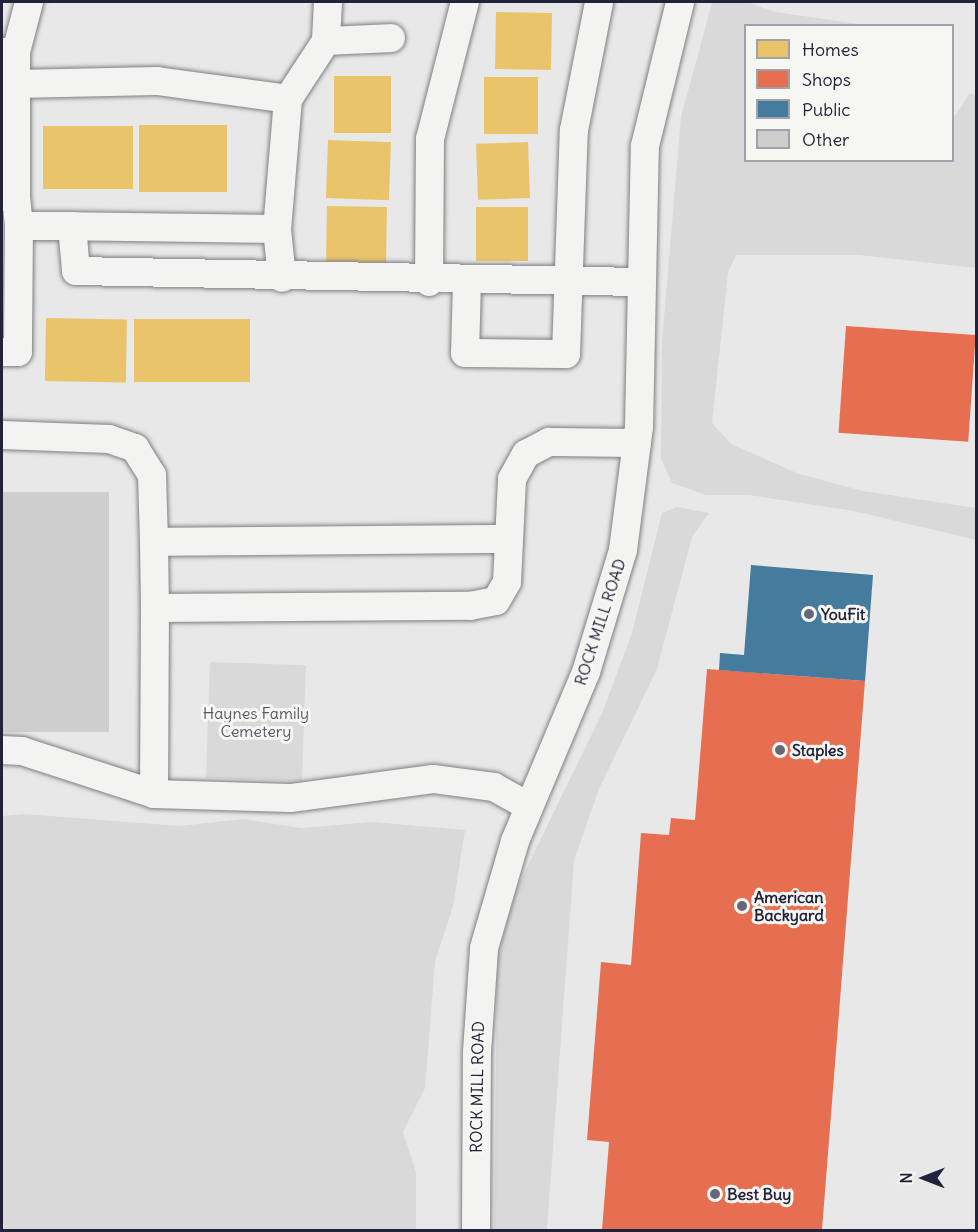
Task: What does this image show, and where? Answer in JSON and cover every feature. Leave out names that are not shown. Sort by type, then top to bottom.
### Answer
[{"type":"street","points":[[2,352],[18,352],[19,226],[9,197],[16,84],[9,52],[29,2]]},
{"type":"street","points":[[282,278],[277,229],[288,99],[326,41],[328,2]]},
{"type":"street","points":[[429,282],[430,139],[465,2]]},
{"type":"street","points":[[466,282],[465,353],[566,354],[574,130],[599,2]]},
{"type":"street","name":"ROCK MILL ROAD","points":[[476,1230],[477,1052],[484,948],[528,806],[586,672],[623,550],[637,443],[645,146],[680,2]]},
{"type":"street","points":[[326,41],[391,38]]},
{"type":"street","points":[[16,84],[157,81],[288,99]]},
{"type":"street","points":[[19,226],[277,229]]},
{"type":"street","points":[[72,226],[76,271],[429,282],[641,282]]},
{"type":"street","points":[[2,435],[109,439],[135,448],[152,475],[155,608],[154,794]]},
{"type":"street","points":[[155,608],[470,606],[496,601],[507,582],[507,539],[512,479],[525,454],[549,442],[637,443]]},
{"type":"street","points":[[154,542],[507,539]]},
{"type":"street","points":[[2,750],[22,751],[154,794],[302,797],[434,779],[494,787],[528,806]]},
{"type":"green space","points":[[747,2],[776,12],[858,24],[744,24],[744,162],[954,162],[954,117],[969,94],[976,94],[976,268],[859,255],[736,255],[728,273],[712,423],[731,444],[799,474],[863,491],[976,508],[976,540],[854,511],[749,495],[706,495],[672,483],[661,459],[662,342],[681,117],[712,3]]},
{"type":"green space","points":[[677,507],[709,513],[692,537],[657,669],[599,789],[574,860],[547,1230],[494,1230],[497,963],[514,894],[603,711],[632,633],[662,513]]},
{"type":"green space","name":"Haynes Family Cemetery","points":[[210,662],[306,665],[302,781],[206,778]]},
{"type":"green space","points":[[24,814],[180,826],[243,819],[301,828],[372,822],[465,830],[453,906],[435,962],[425,1088],[403,1132],[416,1172],[416,1230],[2,1230],[2,816]]},
{"type":"building: Homes","points":[[496,12],[552,13],[551,70],[495,69]]},
{"type":"building: Homes","points":[[334,76],[391,76],[391,133],[334,133]]},
{"type":"building: Homes","points":[[484,77],[538,77],[538,134],[484,134]]},
{"type":"building: Homes","points":[[139,125],[227,125],[227,192],[139,192]]},
{"type":"building: Homes","points":[[43,126],[133,126],[133,189],[43,189]]},
{"type":"building: Homes","points":[[328,140],[391,142],[389,200],[326,198]]},
{"type":"building: Homes","points":[[528,142],[530,198],[478,200],[476,144]]},
{"type":"building: Homes","points":[[327,206],[387,207],[386,263],[326,262]]},
{"type":"building: Homes","points":[[476,207],[528,207],[528,261],[476,261]]},
{"type":"building: Homes","points":[[46,318],[127,319],[126,382],[45,381]]},
{"type":"building: Homes","points":[[134,319],[250,319],[250,382],[134,382]]},
{"type":"building: Shops","points":[[846,326],[976,335],[968,442],[839,433]]},
{"type":"building: Shops","points":[[707,669],[865,681],[822,1230],[602,1230],[609,1142],[587,1140],[601,962],[631,965],[641,833],[669,835],[671,818],[695,820]]},
{"type":"building: Public","name":"YouFit","points":[[751,565],[873,575],[865,681],[719,670],[720,653],[744,655]]},
{"type":"building: Other","points":[[2,492],[109,492],[109,732],[2,732]]},
{"type":"place","name":"YouFit","points":[[809,614]]},
{"type":"place","name":"Staples","points":[[780,750]]},
{"type":"place","name":"American Backyard","points":[[742,906]]},
{"type":"place","name":"Best Buy","points":[[715,1194]]}]
